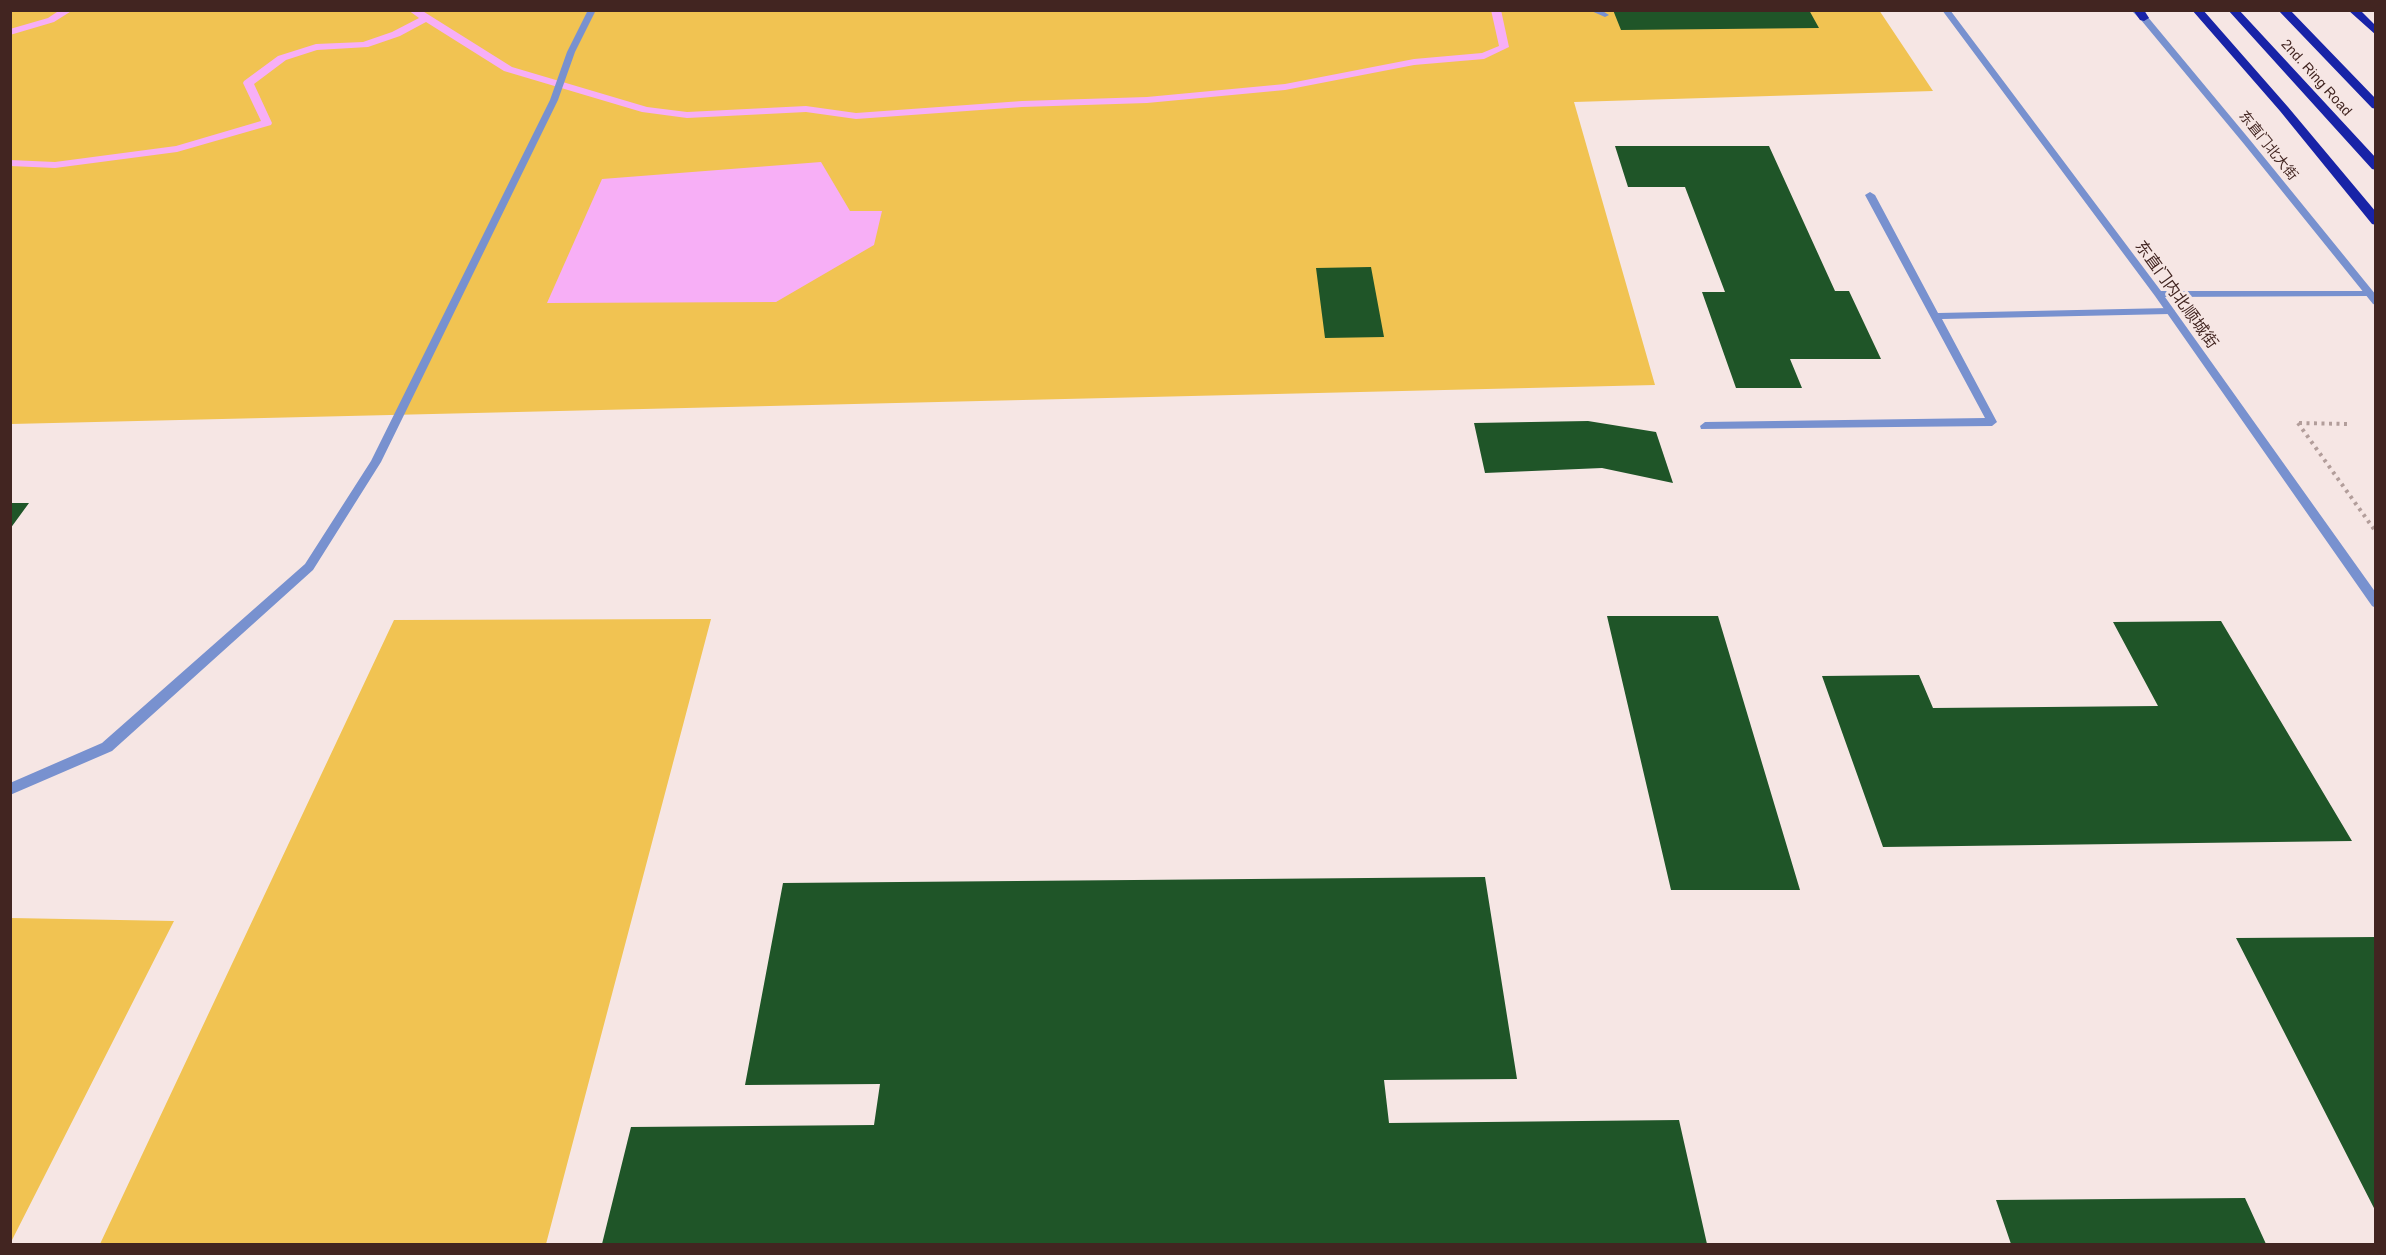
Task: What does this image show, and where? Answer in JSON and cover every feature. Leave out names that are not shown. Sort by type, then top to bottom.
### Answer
[{"type":"highway","points":[[2197,10],[2284,109],[2376,221]]},
{"type":"highway","name":"2nd. Ring Road","points":[[2233,10],[2376,166]]},
{"type":"highway","name":"2nd. Ring Road","points":[[2283,10],[2376,106]]},
{"type":"highway","points":[[2353,10],[2376,33]]},
{"type":"street","points":[[10,789],[107,747],[309,567],[376,462],[554,100],[571,52],[592,10]]},
{"type":"street","points":[[1593,10],[1605,15]]},
{"type":"street","name":"东直门内北顺城街","points":[[1946,10],[2170,310],[2376,603]]},
{"type":"street","name":"东直门北大街","points":[[2139,13],[2376,302]]},
{"type":"street","points":[[1705,426],[1992,422],[1870,195]]},
{"type":"street","points":[[2158,294],[2368,293]]},
{"type":"street","points":[[1934,316],[2170,310]]},
{"type":"path","points":[[2347,423],[2298,423],[2376,532]]},
{"type":"shaded area","points":[[1879,10],[1933,91],[1574,102],[1655,385],[11,424],[10,11]]},
{"type":"shaded area","points":[[821,162],[850,211],[882,211],[874,245],[776,302],[547,303],[602,179]]},
{"type":"shaded area","points":[[711,619],[546,1244],[100,1244],[394,620]]},
{"type":"shaded area","points":[[10,918],[174,921],[11,1242]]},
{"type":"building","points":[[1613,10],[1809,10],[1819,28],[1621,30]]},
{"type":"building","points":[[1615,146],[1769,146],[1835,291],[1849,291],[1881,359],[1790,359],[1802,388],[1736,388],[1702,292],[1725,292],[1685,187],[1628,187]]},
{"type":"building","points":[[1371,267],[1384,337],[1325,338],[1316,268]]},
{"type":"building","points":[[1588,421],[1656,432],[1673,483],[1602,468],[1485,473],[1474,423]]},
{"type":"building","points":[[10,503],[29,503],[10,529]]},
{"type":"building","points":[[1607,616],[1718,616],[1800,890],[1671,890]]},
{"type":"building","points":[[2221,621],[2352,841],[1883,847],[1822,676],[1919,675],[1933,708],[2158,706],[2113,622]]},
{"type":"building","points":[[1485,877],[1517,1079],[1384,1080],[1389,1123],[1679,1120],[1707,1244],[602,1244],[631,1127],[874,1125],[880,1084],[745,1085],[783,883]]},
{"type":"building","points":[[2376,937],[2376,1212],[2236,938]]},
{"type":"building","points":[[2245,1198],[2266,1244],[2011,1244],[1996,1200]]},
{"type":"waterway","points":[[10,32],[51,20],[68,10]]},
{"type":"waterway","points":[[413,10],[426,18]]},
{"type":"waterway","points":[[426,18],[508,69],[646,110],[687,115],[806,109],[856,116],[1022,104],[1147,100],[1285,87],[1414,62],[1484,56],[1504,47],[1496,10]]},
{"type":"waterway","points":[[10,163],[55,165],[177,149],[267,123],[248,83],[282,58],[316,47],[364,45],[396,34],[426,18]]}]
